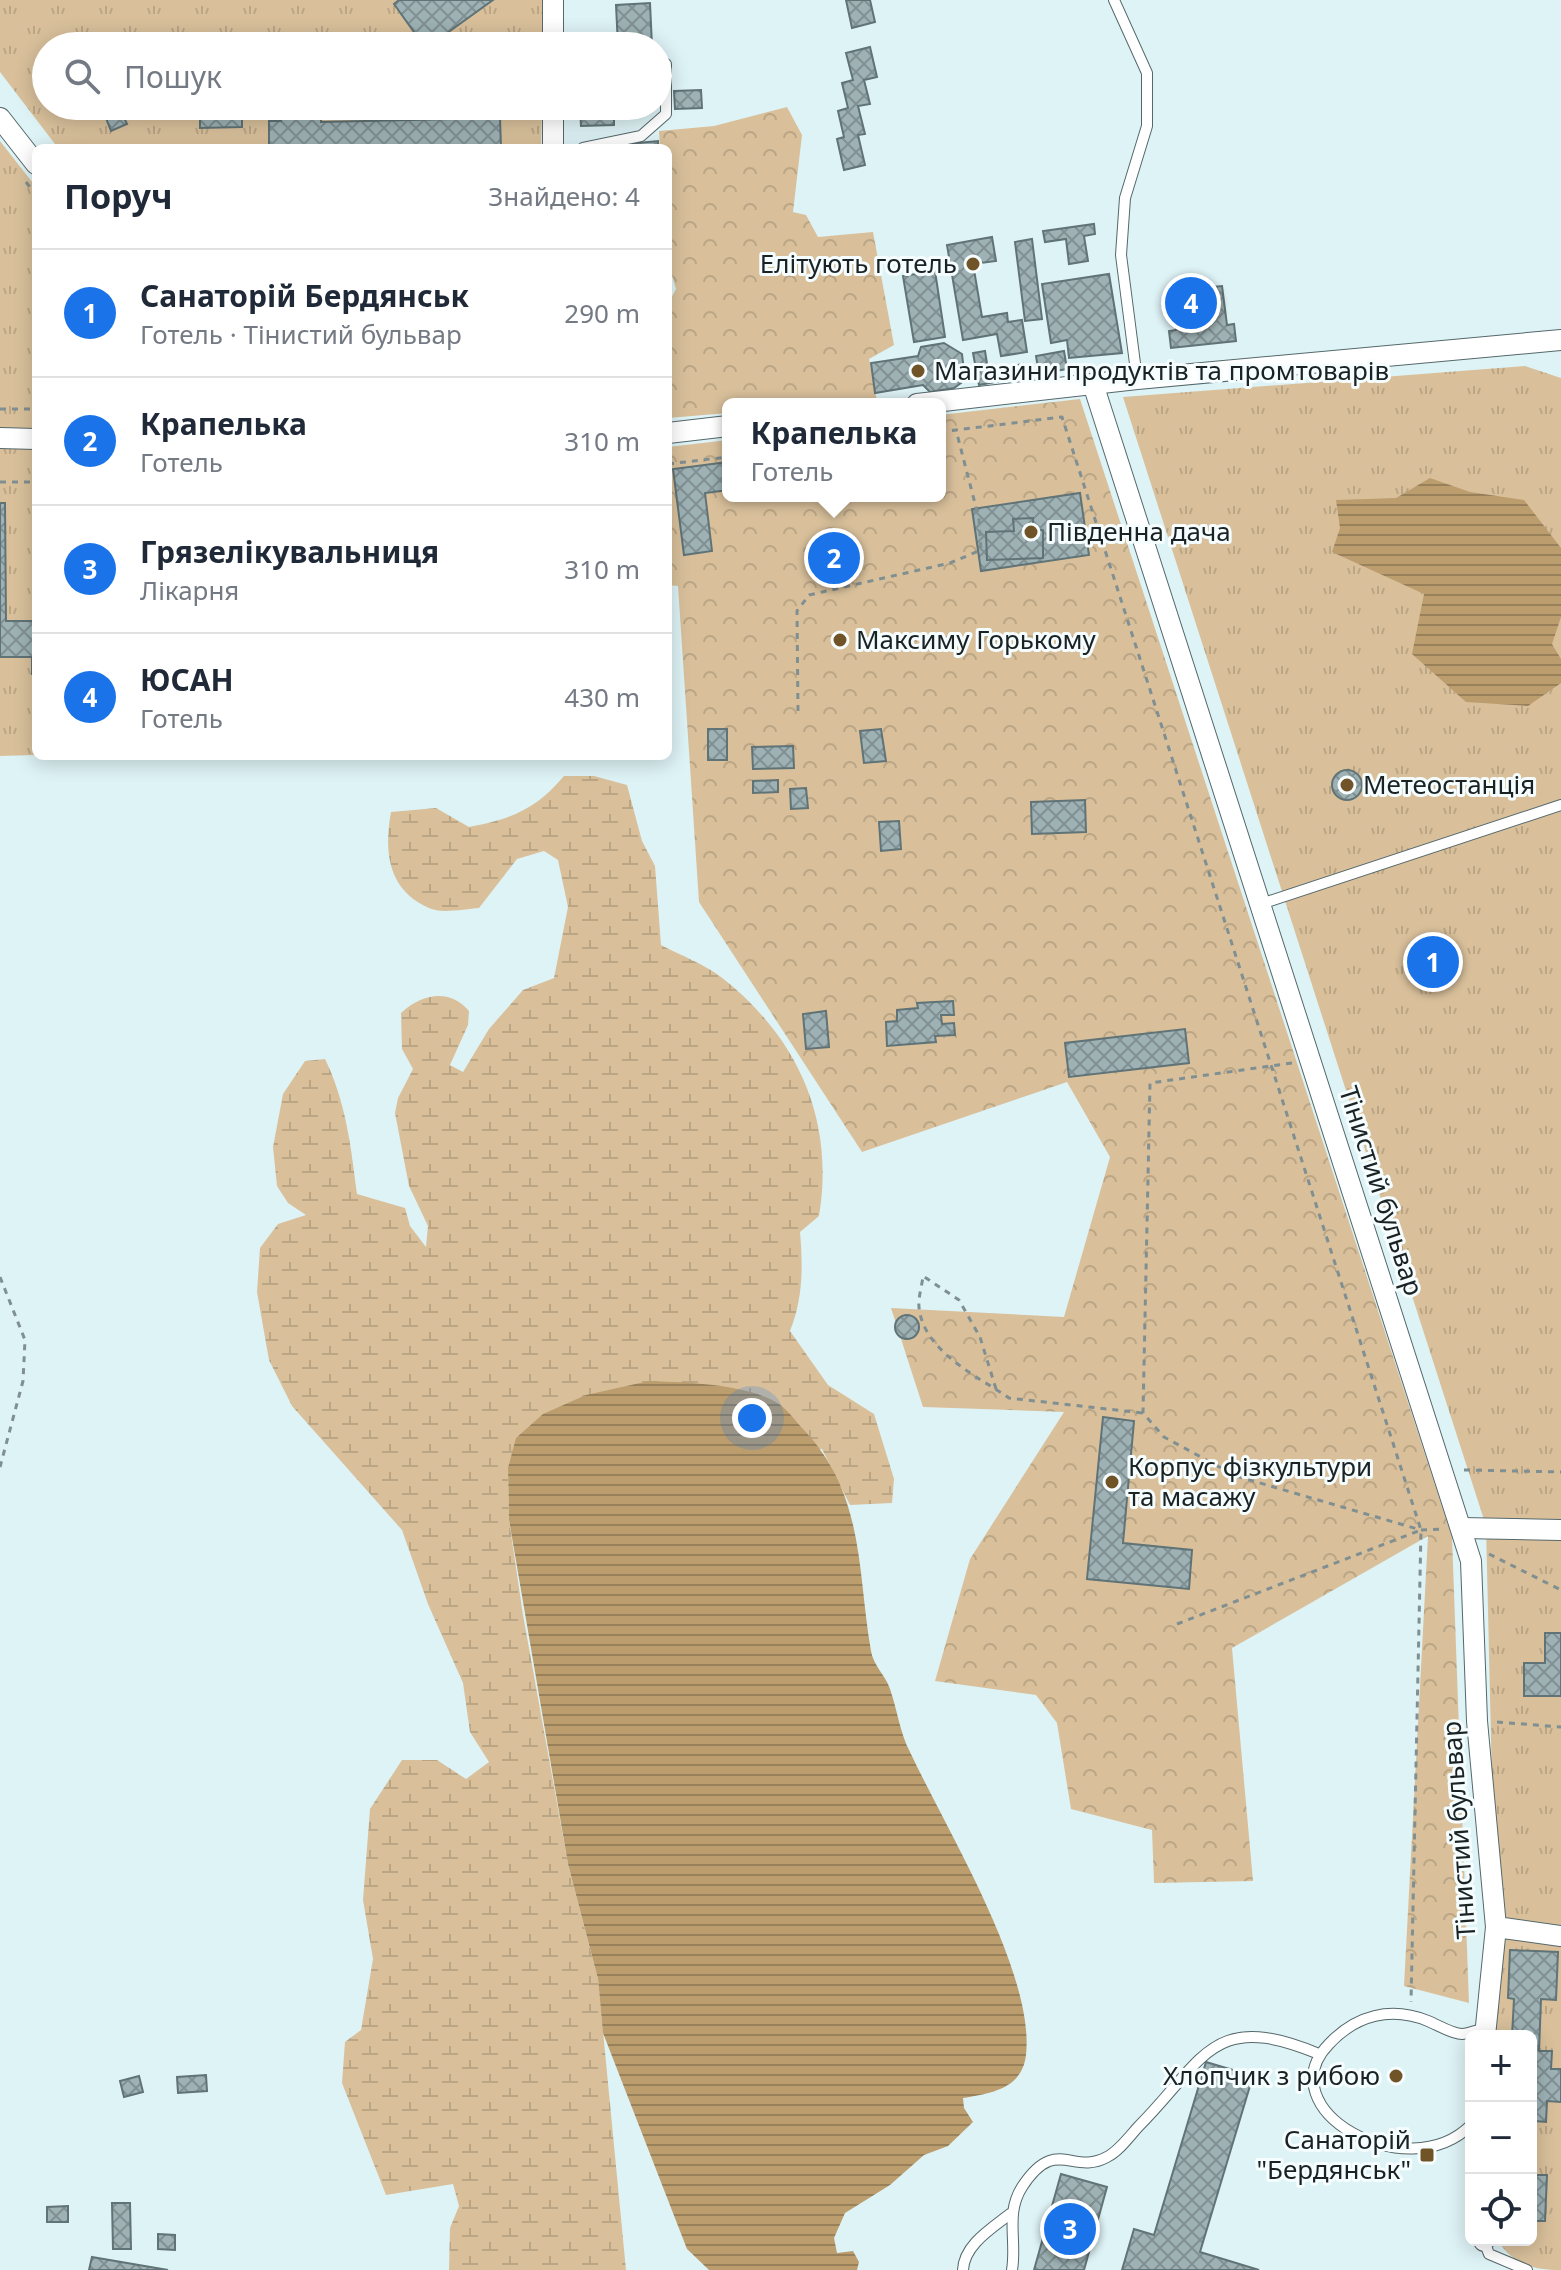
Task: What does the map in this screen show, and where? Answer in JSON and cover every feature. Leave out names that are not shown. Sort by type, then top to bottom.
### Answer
[{"type":"street","points":[[553,0],[553,32]]},
{"type":"street","points":[[0,118],[32,159]]},
{"type":"street","points":[[553,120],[553,144]]},
{"type":"street","points":[[946,401],[1137,379],[1561,340]]},
{"type":"street","name":"Тінистий бульвар","points":[[1093,384],[1471,1561],[1477,1721],[1496,1927],[1486,2030]]},
{"type":"street","points":[[672,433],[722,427]]},
{"type":"street","points":[[0,438],[32,439]]},
{"type":"street","points":[[1465,1536],[1561,1530]]},
{"type":"street","points":[[1496,1927],[1561,1936]]},
{"type":"lane","points":[[1114,0],[1147,73],[1147,126],[1125,198],[1121,255],[1137,379]]},
{"type":"lane","points":[[602,144],[641,136],[659,120]]},
{"type":"lane","points":[[1261,904],[1561,805]]},
{"type":"lane","points":[[1465,2034],[1411,2014],[1374,2014],[1343,2029],[1319,2054],[1313,2075],[1320,2102],[1340,2128],[1384,2148],[1427,2146],[1465,2131]]},
{"type":"lane","points":[[963,2270],[963,2259],[981,2236],[1010,2214],[1021,2189],[1041,2163],[1057,2158],[1096,2161],[1110,2156],[1163,2102],[1201,2054],[1224,2039],[1291,2042],[1319,2054]]},
{"type":"lane","points":[[1010,2214],[1016,2247],[1012,2270]]},
{"type":"lane","points":[[1486,2246],[1489,2254],[1527,2270]]},
{"type":"path","points":[[0,409],[32,409]]},
{"type":"path","points":[[946,431],[1062,417],[1421,1530],[1411,2014]]},
{"type":"path","points":[[798,711],[797,611],[809,595],[950,563],[981,550],[979,519],[956,430]]},
{"type":"path","points":[[672,464],[722,458]]},
{"type":"path","points":[[0,482],[32,482]]},
{"type":"path","points":[[1311,1058],[1274,1067],[1150,1083],[1143,1413],[1164,1437],[1236,1476],[1421,1530]]},
{"type":"path","points":[[996,1389],[980,1337],[959,1300],[923,1276],[919,1307],[931,1342],[996,1389],[1009,1398],[1143,1413]]},
{"type":"path","points":[[0,1277],[25,1340],[23,1381],[0,1467]]},
{"type":"path","points":[[1444,1470],[1561,1472]]},
{"type":"path","points":[[1177,1624],[1421,1530]]},
{"type":"path","points":[[1465,1536],[1561,1590]]},
{"type":"path","points":[[1477,1721],[1561,1727]]},
{"type":"green space","points":[[0,0],[542,0],[542,32],[32,32],[32,114],[0,72]]},
{"type":"green space","points":[[787,107],[802,135],[793,212],[806,215],[818,237],[873,232],[894,345],[869,359],[876,398],[722,398],[722,414],[672,418],[672,296],[676,289],[672,276],[672,144],[660,144],[659,131],[714,126]]},
{"type":"green space","points":[[37,120],[542,120],[541,144],[55,144]]},
{"type":"green space","points":[[0,141],[32,182],[32,755],[0,756]]},
{"type":"green space","points":[[1525,366],[1561,378],[1561,2270],[1524,2264],[1502,2246],[1537,2246],[1537,2030],[1491,2030],[1495,1909],[1486,1526],[1123,397]]},
{"type":"green space","points":[[1080,399],[1452,1537],[1469,2003],[1404,1986],[1428,1536],[1232,1648],[1253,1881],[1154,1883],[1152,1830],[1071,1809],[1057,1723],[1036,1695],[935,1681],[970,1559],[1064,1412],[923,1407],[891,1308],[1064,1317],[1110,1157],[1067,1082],[862,1152],[699,902],[678,586],[672,585],[672,447],[722,441],[722,502],[946,502],[946,414]]},
{"type":"green space","points":[[564,776],[594,776],[627,785],[642,841],[655,866],[661,945],[714,972],[748,1001],[771,1026],[805,1083],[815,1114],[823,1181],[819,1216],[800,1232],[801,1282],[790,1331],[828,1385],[874,1414],[894,1479],[892,1503],[850,1505],[822,1449],[508,1468],[509,1520],[523,1615],[568,1864],[598,1979],[626,2270],[449,2270],[450,2228],[459,2206],[453,2184],[386,2195],[342,2083],[345,2042],[361,2030],[373,1959],[363,1900],[370,1809],[402,1760],[437,1760],[466,1779],[489,1762],[470,1732],[463,1683],[428,1604],[402,1530],[292,1406],[269,1360],[257,1292],[260,1248],[278,1224],[306,1215],[288,1203],[277,1186],[273,1147],[283,1094],[305,1061],[325,1059],[343,1108],[357,1194],[405,1208],[410,1226],[426,1247],[428,1226],[409,1186],[395,1113],[398,1098],[413,1069],[402,1049],[401,1013],[418,1001],[435,996],[453,999],[469,1011],[468,1025],[450,1065],[463,1072],[489,1029],[523,990],[554,978],[568,907],[558,860],[544,851],[517,859],[479,908],[446,911],[429,908],[404,891],[392,868],[388,840],[391,812],[436,808],[469,827],[484,824],[533,805]]},
{"type":"shaded area","points":[[1430,478],[1470,492],[1524,500],[1561,548],[1561,617],[1552,644],[1561,659],[1561,683],[1528,706],[1466,702],[1412,654],[1424,594],[1332,552],[1340,528],[1336,500],[1396,498]]},
{"type":"shaded area","points":[[649,1381],[716,1385],[766,1397],[786,1409],[824,1455],[838,1481],[855,1534],[872,1656],[890,1689],[907,1745],[985,1902],[1017,1984],[1025,2022],[1026,2055],[1018,2075],[1004,2087],[963,2098],[964,2108],[973,2122],[948,2146],[924,2155],[890,2185],[845,2213],[834,2238],[837,2253],[853,2251],[859,2262],[857,2270],[709,2270],[687,2249],[603,2033],[598,1979],[568,1864],[509,1520],[508,1468],[516,1438],[543,1414],[586,1395]]},
{"type":"building","points":[[399,0],[493,0],[448,32],[414,32],[394,4]]},
{"type":"building","points":[[846,0],[870,0],[875,22],[852,28]]},
{"type":"building","points":[[650,3],[651,32],[617,32],[616,5]]},
{"type":"building","points":[[870,47],[877,77],[864,80],[870,104],[858,106],[865,134],[858,135],[865,165],[844,170],[837,139],[844,137],[838,111],[848,108],[842,83],[853,80],[846,53]]},
{"type":"building","points":[[701,90],[702,108],[675,109],[674,91]]},
{"type":"building","points":[[107,120],[125,120],[127,124],[111,131]]},
{"type":"building","points":[[200,120],[242,120],[242,127],[200,128]]},
{"type":"building","points":[[500,120],[501,144],[269,144],[269,121]]},
{"type":"building","points":[[581,120],[614,120],[614,125],[581,126]]},
{"type":"building","points":[[658,141],[658,144],[627,144]]},
{"type":"building","points":[[1094,224],[1095,234],[1084,236],[1088,261],[1069,264],[1066,239],[1045,242],[1043,231]]},
{"type":"building","points":[[992,237],[996,261],[973,264],[982,317],[1007,313],[1008,322],[1022,320],[1027,352],[1001,356],[997,334],[963,340],[947,245]]},
{"type":"building","points":[[1032,239],[1042,319],[1025,321],[1015,242]]},
{"type":"building","points":[[935,271],[945,337],[914,342],[903,276]]},
{"type":"building","points":[[1109,274],[1122,353],[1069,358],[1067,340],[1051,343],[1042,284]]},
{"type":"building","points":[[1222,286],[1227,325],[1234,324],[1236,341],[1171,348],[1169,331],[1176,330],[1172,291]]},
{"type":"building","name":"Магазини продуктів та промтоварів","points":[[944,343],[962,354],[965,380],[954,388],[930,392],[923,385],[875,393],[871,363],[918,356],[921,347]]},
{"type":"building","points":[[985,351],[988,370],[1023,364],[1026,376],[979,385],[973,353]]},
{"type":"building","points":[[1064,351],[1067,369],[1039,374],[1036,356]]},
{"type":"building","points":[[722,463],[722,491],[705,493],[712,551],[684,555],[673,469]]},
{"type":"building","name":"Південна дача","points":[[1080,493],[1089,555],[981,571],[972,509]]},
{"type":"building","points":[[0,503],[5,503],[6,621],[32,621],[32,657],[0,657]]},
{"type":"building","points":[[1033,518],[1033,531],[1043,530],[1043,558],[987,560],[986,532],[1014,531],[1013,519]]},
{"type":"building","points":[[857,541],[859,573],[814,575],[812,543]]},
{"type":"building","points":[[708,729],[727,729],[727,760],[708,760]]},
{"type":"building","points":[[881,729],[886,761],[864,763],[860,731]]},
{"type":"building","points":[[793,746],[794,768],[753,769],[752,747]]},
{"type":"building","name":"Метеостанція","points":[[1347,770],[1353,771],[1361,779],[1361,791],[1353,799],[1347,800],[1341,799],[1333,791],[1332,785],[1333,779],[1341,771]]},
{"type":"building","points":[[778,780],[778,792],[753,793],[753,781]]},
{"type":"building","points":[[806,788],[808,808],[791,809],[790,789]]},
{"type":"building","points":[[1085,800],[1086,832],[1032,834],[1031,802]]},
{"type":"building","points":[[899,821],[901,849],[881,851],[879,822]]},
{"type":"building","points":[[953,1001],[954,1015],[941,1015],[942,1024],[954,1023],[955,1035],[935,1036],[936,1042],[887,1046],[886,1022],[897,1021],[897,1010],[918,1008],[917,1003]]},
{"type":"building","points":[[826,1011],[829,1047],[806,1049],[803,1014]]},
{"type":"building","points":[[1185,1029],[1189,1063],[1069,1077],[1065,1043]]},
{"type":"building","points":[[907,1315],[916,1318],[919,1327],[916,1336],[907,1339],[898,1336],[895,1327],[898,1318]]},
{"type":"building","name":"Корпус фізкультури та масажу","points":[[1103,1417],[1134,1421],[1123,1543],[1192,1550],[1189,1589],[1087,1579]]},
{"type":"building","points":[[1545,1633],[1561,1633],[1561,1696],[1524,1696],[1524,1663],[1545,1663]]},
{"type":"building","points":[[1510,1950],[1558,1952],[1556,2000],[1541,1999],[1539,2051],[1552,2051],[1551,2069],[1561,2069],[1561,2102],[1547,2101],[1546,2122],[1537,2121],[1537,2030],[1512,2030],[1514,1999],[1508,1998]]},
{"type":"building","points":[[1206,2062],[1253,2076],[1200,2252],[1259,2270],[1122,2270],[1134,2229],[1154,2235]]},
{"type":"building","points":[[206,2075],[207,2091],[178,2093],[177,2077]]},
{"type":"building","points":[[139,2076],[143,2092],[124,2097],[120,2081]]},
{"type":"building","points":[[1061,2174],[1107,2187],[1084,2270],[1034,2270]]},
{"type":"building","points":[[1537,2175],[1547,2175],[1545,2221],[1537,2221]]},
{"type":"building","points":[[112,2203],[130,2203],[131,2249],[113,2249]]},
{"type":"building","points":[[68,2206],[68,2222],[47,2222],[47,2207]]},
{"type":"building","points":[[158,2234],[175,2235],[175,2250],[158,2249]]},
{"type":"building","points":[[92,2257],[168,2270],[89,2270]]},
{"type":"place","name":"Елітують готель","points":[[973,264]]},
{"type":"place","name":"ЮСАН","points":[[1191,303]]},
{"type":"place","name":"Магазини продуктів та промтоварів","points":[[918,371]]},
{"type":"place","name":"Південна дача","points":[[1031,532]]},
{"type":"place","name":"Крапелька","points":[[834,558]]},
{"type":"place","name":"Максиму Горькому","points":[[840,640]]},
{"type":"place","name":"Метеостанція","points":[[1347,785]]},
{"type":"place","name":"Санаторій Бердянськ","points":[[1433,962]]},
{"type":"place","name":"Корпус фізкультури та масажу","points":[[1112,1482]]},
{"type":"place","name":"Хлопчик з рибою","points":[[1396,2076]]},
{"type":"place","name":"Санаторій \"Бердянськ\"","points":[[1427,2155]]},
{"type":"place","name":"Грязелікувальниця","points":[[1070,2229]]}]
